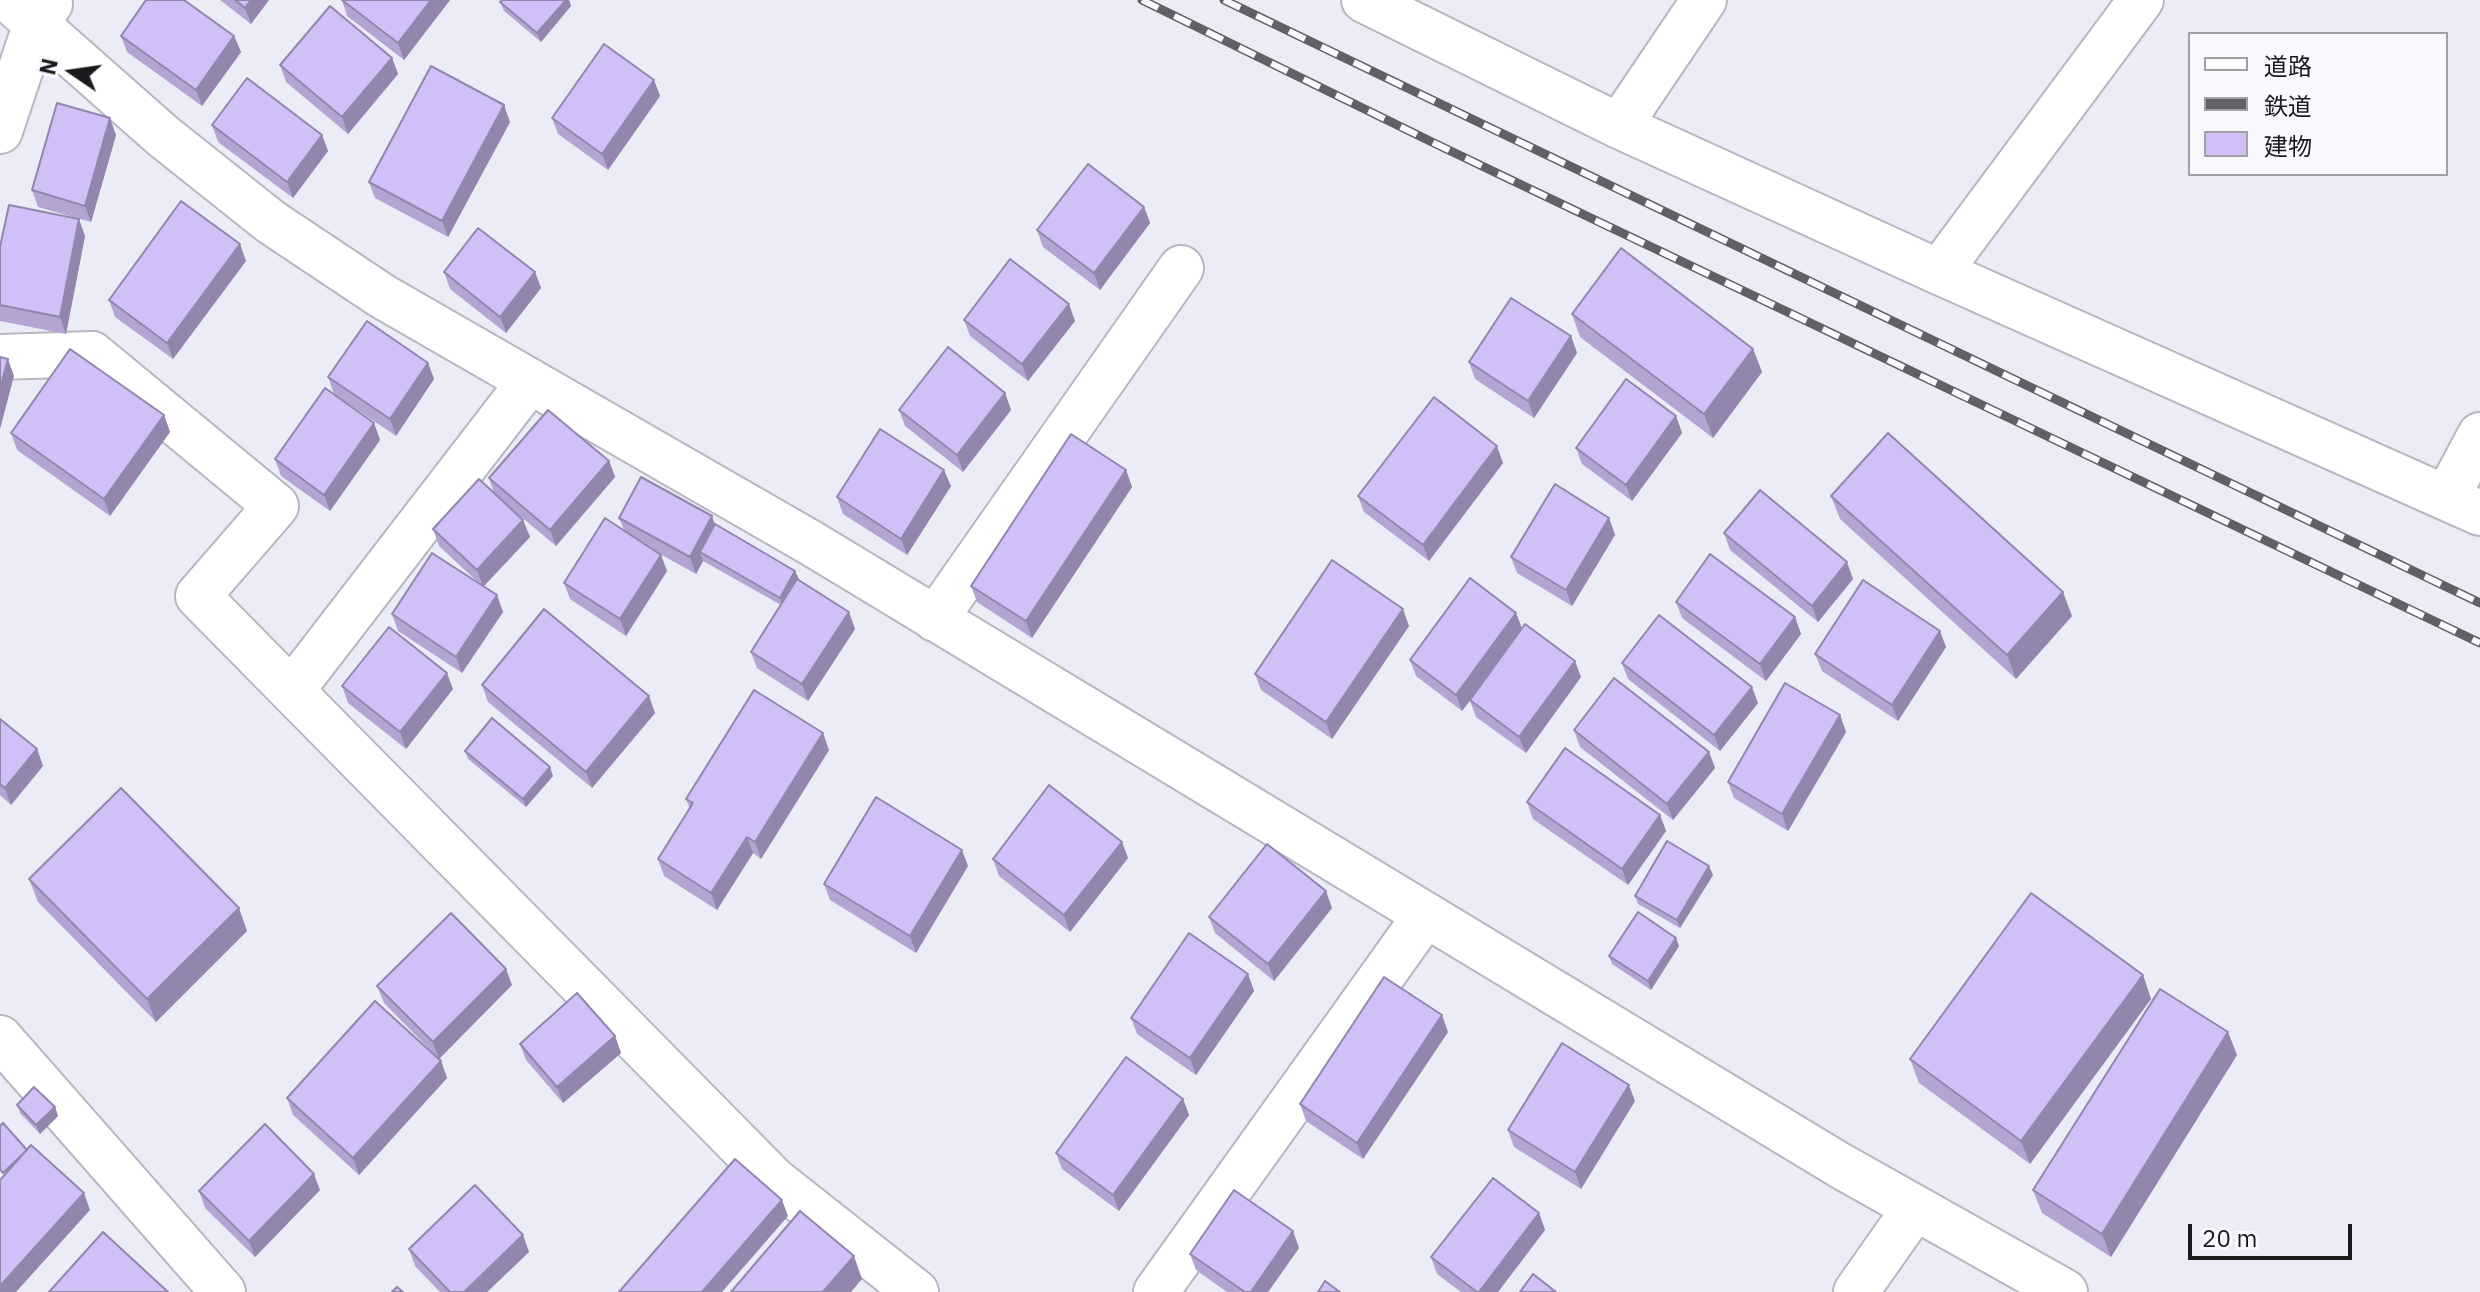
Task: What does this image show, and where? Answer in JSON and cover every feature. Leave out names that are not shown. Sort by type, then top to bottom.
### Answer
[{"type":"street","points":[[1364,0],[1619,126],[2464,505],[2480,435]]},
{"type":"street","points":[[1619,126],[1704,0]]},
{"type":"street","points":[[1939,272],[2141,0]]},
{"type":"street","points":[[0,131],[33,8],[163,136],[271,222],[382,296],[811,543],[1841,1166],[2065,1292]]},
{"type":"street","points":[[935,619],[1181,268]]},
{"type":"street","points":[[0,357],[92,354],[276,506],[198,596],[774,1180],[916,1292]]},
{"type":"street","points":[[292,690],[530,381]]},
{"type":"street","points":[[1156,1292],[1425,916]]},
{"type":"street","points":[[0,1038],[223,1292]]},
{"type":"street","points":[[1856,1292],[1915,1208]]},
{"type":"building","points":[[146,0],[184,0],[234,36],[196,90],[121,36]]},
{"type":"building","points":[[235,0],[251,0],[245,8]]},
{"type":"building","points":[[342,0],[431,0],[398,43]]},
{"type":"building","points":[[566,0],[537,33],[500,2]]},
{"type":"building","points":[[330,6],[392,58],[342,117],[280,65]]},
{"type":"building","points":[[604,44],[654,80],[602,154],[552,118]]},
{"type":"building","points":[[431,66],[504,105],[442,221],[369,182]]},
{"type":"building","points":[[247,78],[322,135],[287,182],[212,125]]},
{"type":"building","points":[[57,103],[110,118],[85,206],[32,190]]},
{"type":"building","points":[[1088,164],[1144,207],[1094,273],[1037,230]]},
{"type":"building","points":[[181,201],[240,244],[167,343],[109,300]]},
{"type":"building","points":[[9,205],[79,219],[60,317],[0,305],[0,247]]},
{"type":"building","points":[[478,228],[535,272],[500,317],[444,272]]},
{"type":"building","points":[[1621,248],[1753,349],[1704,414],[1572,314]]},
{"type":"building","points":[[1010,259],[1069,304],[1022,364],[964,320]]},
{"type":"building","points":[[1511,298],[1571,336],[1528,401],[1469,362]]},
{"type":"building","points":[[367,321],[428,363],[390,419],[328,377]]},
{"type":"building","points":[[948,347],[1005,393],[957,455],[899,410]]},
{"type":"building","points":[[70,349],[164,415],[104,499],[11,433]]},
{"type":"building","points":[[0,357],[8,359],[0,389]]},
{"type":"building","points":[[1626,379],[1676,416],[1626,485],[1576,448]]},
{"type":"building","points":[[325,388],[374,423],[324,495],[275,459]]},
{"type":"building","points":[[1434,397],[1497,446],[1423,545],[1358,496]]},
{"type":"building","points":[[548,410],[609,461],[550,530],[489,478]]},
{"type":"building","points":[[880,429],[944,470],[901,539],[837,497]]},
{"type":"building","points":[[1888,433],[2063,592],[2007,655],[1831,496]]},
{"type":"building","points":[[1071,434],[1126,470],[1026,621],[971,586]]},
{"type":"building","points":[[641,477],[712,516],[690,557],[619,518]]},
{"type":"building","points":[[479,479],[523,520],[477,570],[433,529]]},
{"type":"building","points":[[1555,484],[1609,518],[1566,590],[1511,557]]},
{"type":"building","points":[[1760,490],[1847,562],[1812,606],[1724,533]]},
{"type":"building","points":[[605,518],[661,555],[620,619],[564,583]]},
{"type":"building","points":[[715,524],[795,571],[780,598],[700,552]]},
{"type":"building","points":[[432,553],[497,595],[456,657],[392,614]]},
{"type":"building","points":[[1710,554],[1795,617],[1760,664],[1676,602]]},
{"type":"building","points":[[1332,560],[1403,609],[1326,722],[1255,674]]},
{"type":"building","points":[[1470,578],[1516,613],[1456,695],[1410,660]]},
{"type":"building","points":[[797,579],[849,612],[802,684],[751,652]]},
{"type":"building","points":[[1863,580],[1940,631],[1892,705],[1815,654]]},
{"type":"building","points":[[544,609],[649,696],[586,772],[482,685]]},
{"type":"building","points":[[1659,615],[1752,687],[1714,735],[1622,663]]},
{"type":"building","points":[[1525,624],[1575,661],[1519,737],[1470,700]]},
{"type":"building","points":[[389,627],[447,673],[400,732],[342,686]]},
{"type":"building","points":[[1614,678],[1709,752],[1667,804],[1574,730]]},
{"type":"building","points":[[1785,683],[1840,715],[1782,814],[1728,782]]},
{"type":"building","points":[[754,690],[823,733],[755,842],[747,837],[711,893],[658,859],[693,803],[686,799]]},
{"type":"building","points":[[492,718],[550,767],[523,799],[465,751]]},
{"type":"building","points":[[0,719],[37,749],[5,788],[0,784]]},
{"type":"building","points":[[1565,748],[1660,815],[1622,869],[1527,802]]},
{"type":"building","points":[[1049,785],[1122,842],[1064,915],[993,859]]},
{"type":"building","points":[[121,788],[239,908],[147,999],[29,879]]},
{"type":"building","points":[[876,797],[962,850],[910,936],[824,884]]},
{"type":"building","points":[[1667,841],[1709,866],[1677,920],[1635,896]]},
{"type":"building","points":[[1267,844],[1326,891],[1268,964],[1209,917]]},
{"type":"building","points":[[2031,893],[2143,975],[2021,1141],[1910,1059]]},
{"type":"building","points":[[1638,912],[1676,938],[1648,981],[1609,956]]},
{"type":"building","points":[[451,913],[506,969],[433,1042],[377,986]]},
{"type":"building","points":[[1189,933],[1248,974],[1190,1058],[1131,1018]]},
{"type":"building","points":[[1384,977],[1442,1015],[1357,1143],[1300,1104]]},
{"type":"building","points":[[2160,989],[2228,1032],[2102,1234],[2033,1190]]},
{"type":"building","points":[[577,993],[615,1036],[557,1087],[520,1044]]},
{"type":"building","points":[[375,1001],[441,1061],[353,1158],[287,1098]]},
{"type":"building","points":[[1562,1043],[1629,1085],[1575,1172],[1508,1130]]},
{"type":"building","points":[[1126,1057],[1183,1099],[1113,1195],[1056,1153]]},
{"type":"building","points":[[34,1087],[55,1107],[36,1125],[17,1105]]},
{"type":"building","points":[[3,1123],[27,1150],[3,1173],[0,1169],[0,1126]]},
{"type":"building","points":[[265,1124],[314,1174],[249,1241],[199,1191]]},
{"type":"building","points":[[31,1145],[84,1193],[0,1286],[0,1180]]},
{"type":"building","points":[[735,1159],[782,1200],[702,1292],[619,1292]]},
{"type":"building","points":[[1493,1178],[1539,1213],[1477,1292],[1431,1257]]},
{"type":"building","points":[[475,1185],[523,1235],[464,1292],[450,1292],[409,1249]]},
{"type":"building","points":[[1234,1190],[1293,1231],[1251,1292],[1245,1292],[1190,1254]]},
{"type":"building","points":[[800,1211],[854,1256],[823,1292],[731,1292]]},
{"type":"building","points":[[103,1232],[168,1292],[49,1292]]},
{"type":"building","points":[[1533,1274],[1556,1292],[1520,1292]]},
{"type":"building","points":[[1325,1281],[1340,1292],[1318,1292]]},
{"type":"railway","points":[[1142,0],[1436,144],[2480,643]]},
{"type":"railway","points":[[1224,0],[2480,603]]}]
